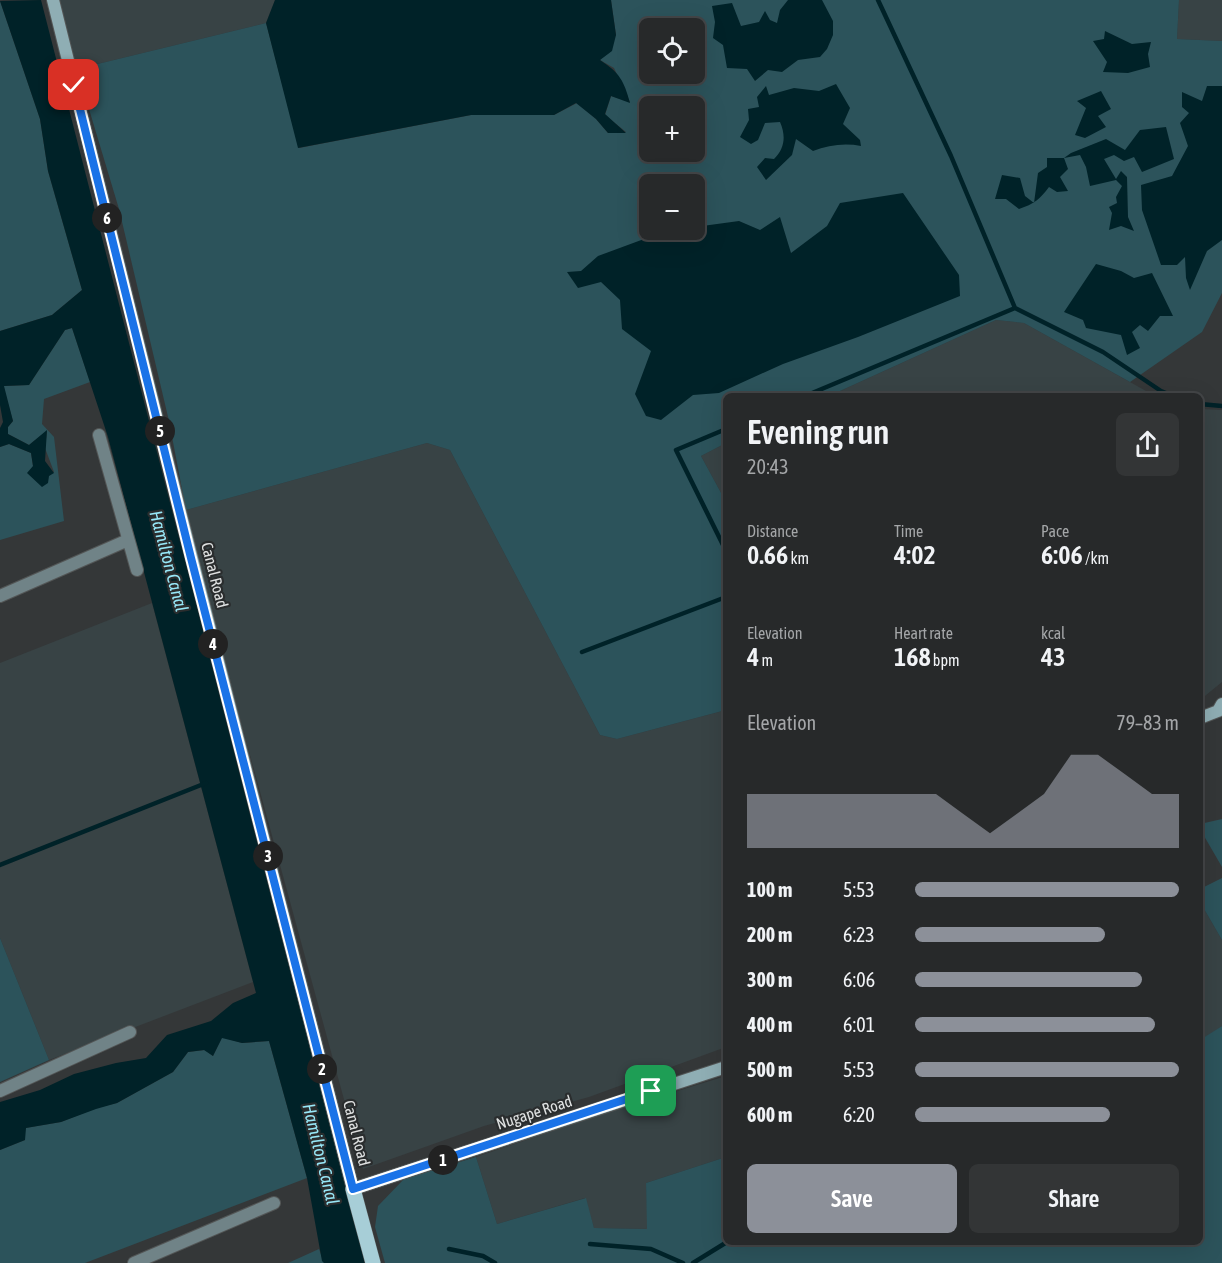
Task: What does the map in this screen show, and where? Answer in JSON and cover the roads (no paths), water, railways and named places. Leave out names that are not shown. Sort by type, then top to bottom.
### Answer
[{"type":"main road","name":"Canal Road","points":[[53,0],[191,558],[373,1263]]},
{"type":"main road","points":[[1203,716],[1220,707]]},
{"type":"main road","name":"Nugape Road","points":[[353,1189],[723,1068]]},
{"type":"street","points":[[99,435],[137,570]]},
{"type":"street","points":[[0,596],[128,540]]},
{"type":"street","points":[[0,1090],[130,1032]]},
{"type":"street","points":[[134,1263],[274,1203]]},
{"type":"water","name":"Hamilton Canal","points":[[41,0],[365,1263],[324,1263],[322,1261],[307,1178],[269,1041],[242,1043],[222,1038],[213,1056],[204,1050],[188,1052],[173,1072],[117,1103],[61,1122],[26,1128],[25,1140],[0,1150],[0,1102],[40,1090],[74,1074],[146,1058],[167,1035],[211,1021],[233,1003],[256,993],[108,437],[72,328],[65,330],[29,385],[4,386],[13,421],[8,427],[8,434],[29,445],[47,430],[45,461],[54,473],[49,476],[48,483],[42,487],[27,473],[33,466],[31,453],[9,444],[0,447],[0,428],[3,422],[0,405],[0,331],[52,315],[82,290],[48,171],[40,119],[0,1]]},
{"type":"water","points":[[275,0],[611,0],[616,35],[612,51],[600,60],[620,78],[630,103],[611,96],[605,114],[626,133],[608,133],[596,119],[576,103],[554,115],[471,115],[298,148],[266,23]]},
{"type":"water","points":[[788,0],[822,0],[833,21],[833,35],[827,49],[820,57],[798,60],[782,72],[768,70],[755,81],[747,69],[727,68],[723,45],[713,38],[715,22],[712,6],[732,3],[741,26],[759,22],[765,11],[770,20],[777,23],[780,10]]},
{"type":"water","points":[[1105,31],[1132,44],[1151,42],[1148,54],[1150,67],[1128,73],[1103,72],[1107,62],[1093,41],[1104,39]]},
{"type":"water","points":[[836,84],[850,108],[843,124],[860,140],[861,146],[837,145],[813,151],[796,139],[792,155],[766,180],[757,167],[765,158],[774,159],[780,151],[784,137],[782,127],[780,122],[765,123],[758,140],[751,144],[740,137],[749,120],[748,109],[759,107],[757,97],[766,86],[769,95],[794,88],[819,91]]},
{"type":"water","points":[[1207,86],[1222,86],[1222,240],[1207,251],[1190,290],[1186,278],[1185,257],[1177,265],[1161,265],[1142,210],[1141,185],[1172,176],[1188,146],[1180,123],[1189,113],[1182,107],[1182,92],[1202,101]]},
{"type":"water","points":[[1101,91],[1111,109],[1098,116],[1106,127],[1085,138],[1075,135],[1086,108],[1077,101]]},
{"type":"water","points":[[1166,127],[1174,159],[1142,172],[1134,157],[1124,161],[1114,155],[1104,159],[1116,179],[1121,171],[1127,177],[1128,217],[1134,231],[1121,226],[1109,230],[1112,213],[1109,207],[1117,203],[1116,197],[1122,186],[1116,180],[1090,186],[1086,167],[1080,155],[1064,158],[1106,139],[1125,150],[1140,130]]},
{"type":"water","points":[[1047,158],[1064,158],[1068,169],[1060,177],[1068,191],[1057,192],[1049,187],[1034,202],[1038,173],[1047,167]]},
{"type":"water","points":[[1002,175],[1020,178],[1025,196],[1033,203],[1019,209],[1006,199],[995,199]]},
{"type":"water","points":[[903,193],[959,275],[960,296],[783,364],[719,393],[693,395],[661,420],[646,416],[635,394],[651,351],[622,329],[620,300],[601,282],[578,288],[567,272],[581,271],[598,256],[641,240],[705,240],[705,226],[739,221],[760,230],[780,217],[791,253],[827,226],[840,203]]},
{"type":"water","points":[[1096,264],[1121,271],[1134,278],[1152,273],[1173,316],[1160,316],[1148,331],[1140,325],[1132,332],[1140,348],[1127,355],[1121,335],[1086,328],[1083,320],[1064,312]]},
{"type":"waterway","points":[[812,393],[1015,308],[951,156],[878,0]]},
{"type":"waterway","points":[[1015,308],[1103,352],[1166,393]]},
{"type":"waterway","points":[[1203,404],[1222,406]]},
{"type":"waterway","points":[[723,430],[676,450],[723,545]]},
{"type":"waterway","points":[[582,652],[723,598]]},
{"type":"waterway","points":[[0,865],[206,783]]},
{"type":"waterway","points":[[590,1244],[651,1249],[683,1263]]},
{"type":"waterway","points":[[693,1263],[723,1244]]},
{"type":"waterway","points":[[449,1249],[483,1256],[495,1263]]}]
